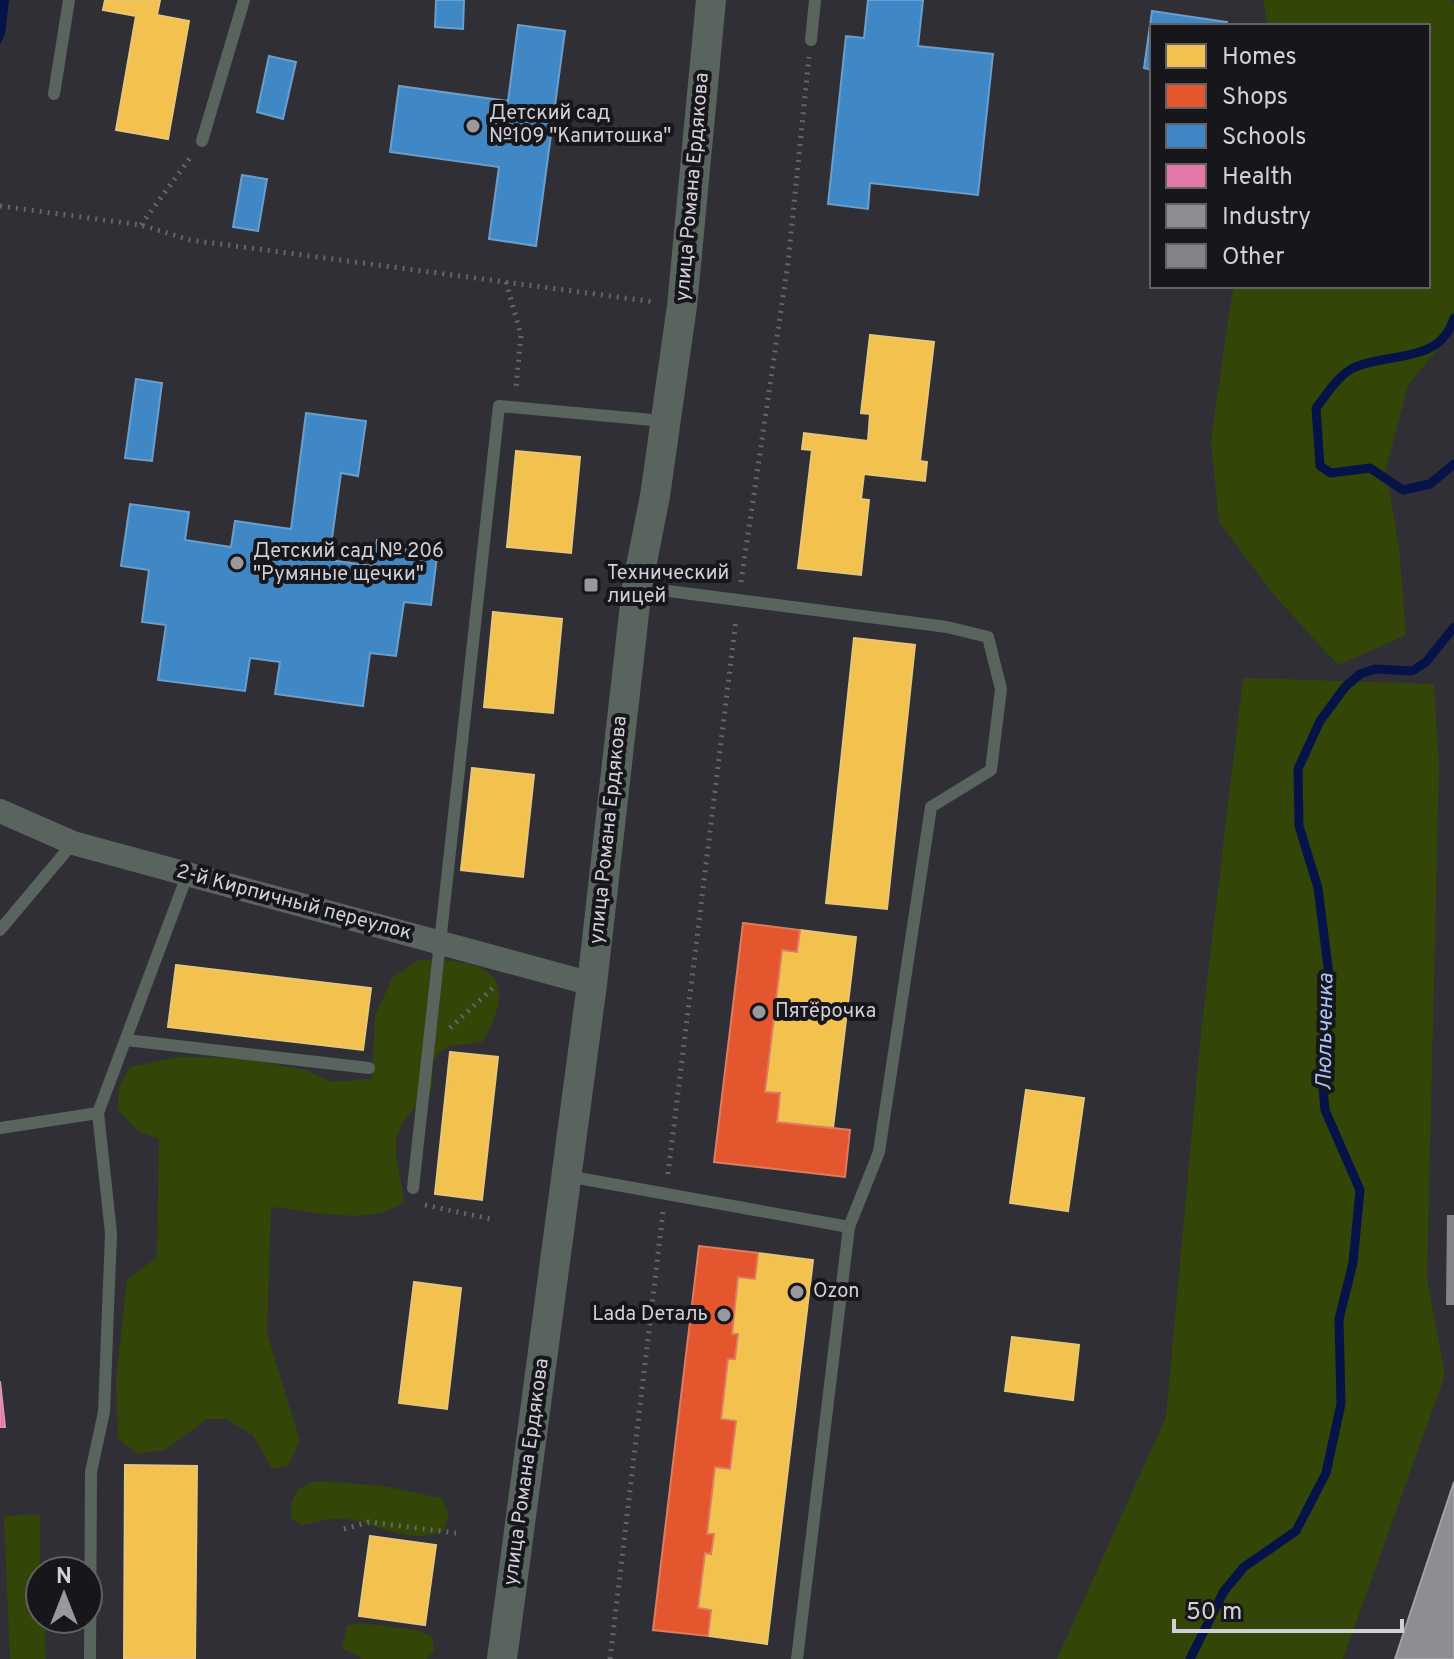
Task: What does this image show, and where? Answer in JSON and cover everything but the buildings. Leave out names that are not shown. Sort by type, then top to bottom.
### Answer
[{"type":"street","name":"улица Романа Ердякова","points":[[502,1659],[592,984],[637,587],[655,496],[663,421],[682,306],[711,0]]},
{"type":"street","name":"2-й Кирпичный переулок","points":[[0,811],[73,843],[592,984]]},
{"type":"lane","points":[[54,94],[69,0]]},
{"type":"lane","points":[[202,141],[244,0]]},
{"type":"lane","points":[[811,40],[815,0]]},
{"type":"lane","points":[[413,1188],[499,406],[663,421]]},
{"type":"lane","points":[[637,587],[947,627],[988,637],[1001,689],[991,770],[931,807],[879,1152],[849,1227],[797,1659]]},
{"type":"lane","points":[[0,930],[73,843]]},
{"type":"lane","points":[[90,1659],[91,1472],[104,1412],[111,1233],[98,1113],[188,873]]},
{"type":"lane","points":[[126,1040],[369,1068]]},
{"type":"lane","points":[[0,1128],[98,1113]]},
{"type":"lane","points":[[567,1176],[849,1227]]},
{"type":"path","points":[[610,1659],[738,599],[788,263],[811,40]]},
{"type":"path","points":[[141,225],[202,141]]},
{"type":"path","points":[[0,206],[141,225],[190,240],[682,306]]},
{"type":"path","points":[[506,282],[521,335],[515,407]]},
{"type":"path","points":[[413,1188],[426,1207],[491,1219]]},
{"type":"path","points":[[344,1529],[369,1522],[456,1533]]},
{"type":"green space","points":[[1263,0],[1451,0],[1454,4],[1454,329],[1408,385],[1386,469],[1399,548],[1406,635],[1338,665],[1274,595],[1219,522],[1211,440],[1230,306],[1234,288],[1430,288],[1430,24],[1268,24]]},
{"type":"green space","points":[[1243,678],[1434,684],[1439,765],[1427,1279],[1445,1375],[1343,1659],[1057,1659],[1166,1417],[1201,1033]]},
{"type":"green space","points":[[419,960],[461,962],[478,967],[490,974],[497,985],[499,999],[482,1042],[449,1046],[440,1051],[433,1062],[432,1088],[402,1123],[396,1140],[396,1155],[404,1201],[376,1214],[359,1216],[271,1207],[267,1333],[300,1441],[288,1466],[272,1469],[253,1435],[226,1419],[207,1419],[165,1450],[137,1454],[118,1438],[116,1380],[127,1280],[157,1257],[159,1139],[138,1131],[117,1109],[120,1085],[130,1067],[178,1057],[240,1058],[306,1070],[331,1082],[372,1079],[375,1016],[392,978]]},
{"type":"green space","points":[[318,1481],[383,1486],[441,1498],[449,1514],[444,1531],[431,1535],[406,1535],[341,1519],[302,1525],[291,1518],[293,1498],[304,1486]]},
{"type":"green space","points":[[40,1514],[40,1555],[24,1555],[24,1635],[45,1635],[46,1659],[10,1659],[4,1516]]},
{"type":"green space","points":[[360,1623],[418,1630],[432,1637],[434,1651],[426,1659],[364,1659],[342,1648],[347,1626]]},
{"type":"shaded area","points":[[0,0],[9,0],[5,34],[0,45]]},
{"type":"waterway","points":[[1454,318],[1447,333],[1426,350],[1369,362],[1349,370],[1316,408],[1320,466],[1331,473],[1370,468],[1403,490],[1430,484],[1454,464]]},
{"type":"waterway","name":"Люльченка","points":[[1190,1659],[1224,1591],[1244,1567],[1296,1531],[1326,1473],[1341,1404],[1339,1319],[1353,1263],[1360,1190],[1325,1110],[1322,1075],[1329,975],[1318,888],[1299,826],[1298,769],[1320,721],[1345,687],[1360,674],[1375,669],[1412,671],[1426,662],[1454,627]]},
{"type":"place","name":"Детский сад №109 \"Капитошка\"","points":[[473,126]]},
{"type":"place","name":"Детский сад № 206 \"Румяные щечки\"","points":[[237,563]]},
{"type":"place","name":"Технический лицей","points":[[591,585]]},
{"type":"place","name":"Пятёрочка","points":[[759,1012]]},
{"type":"place","name":"Ozon","points":[[797,1292]]},
{"type":"place","name":"Lada Dеталь","points":[[724,1315]]}]
